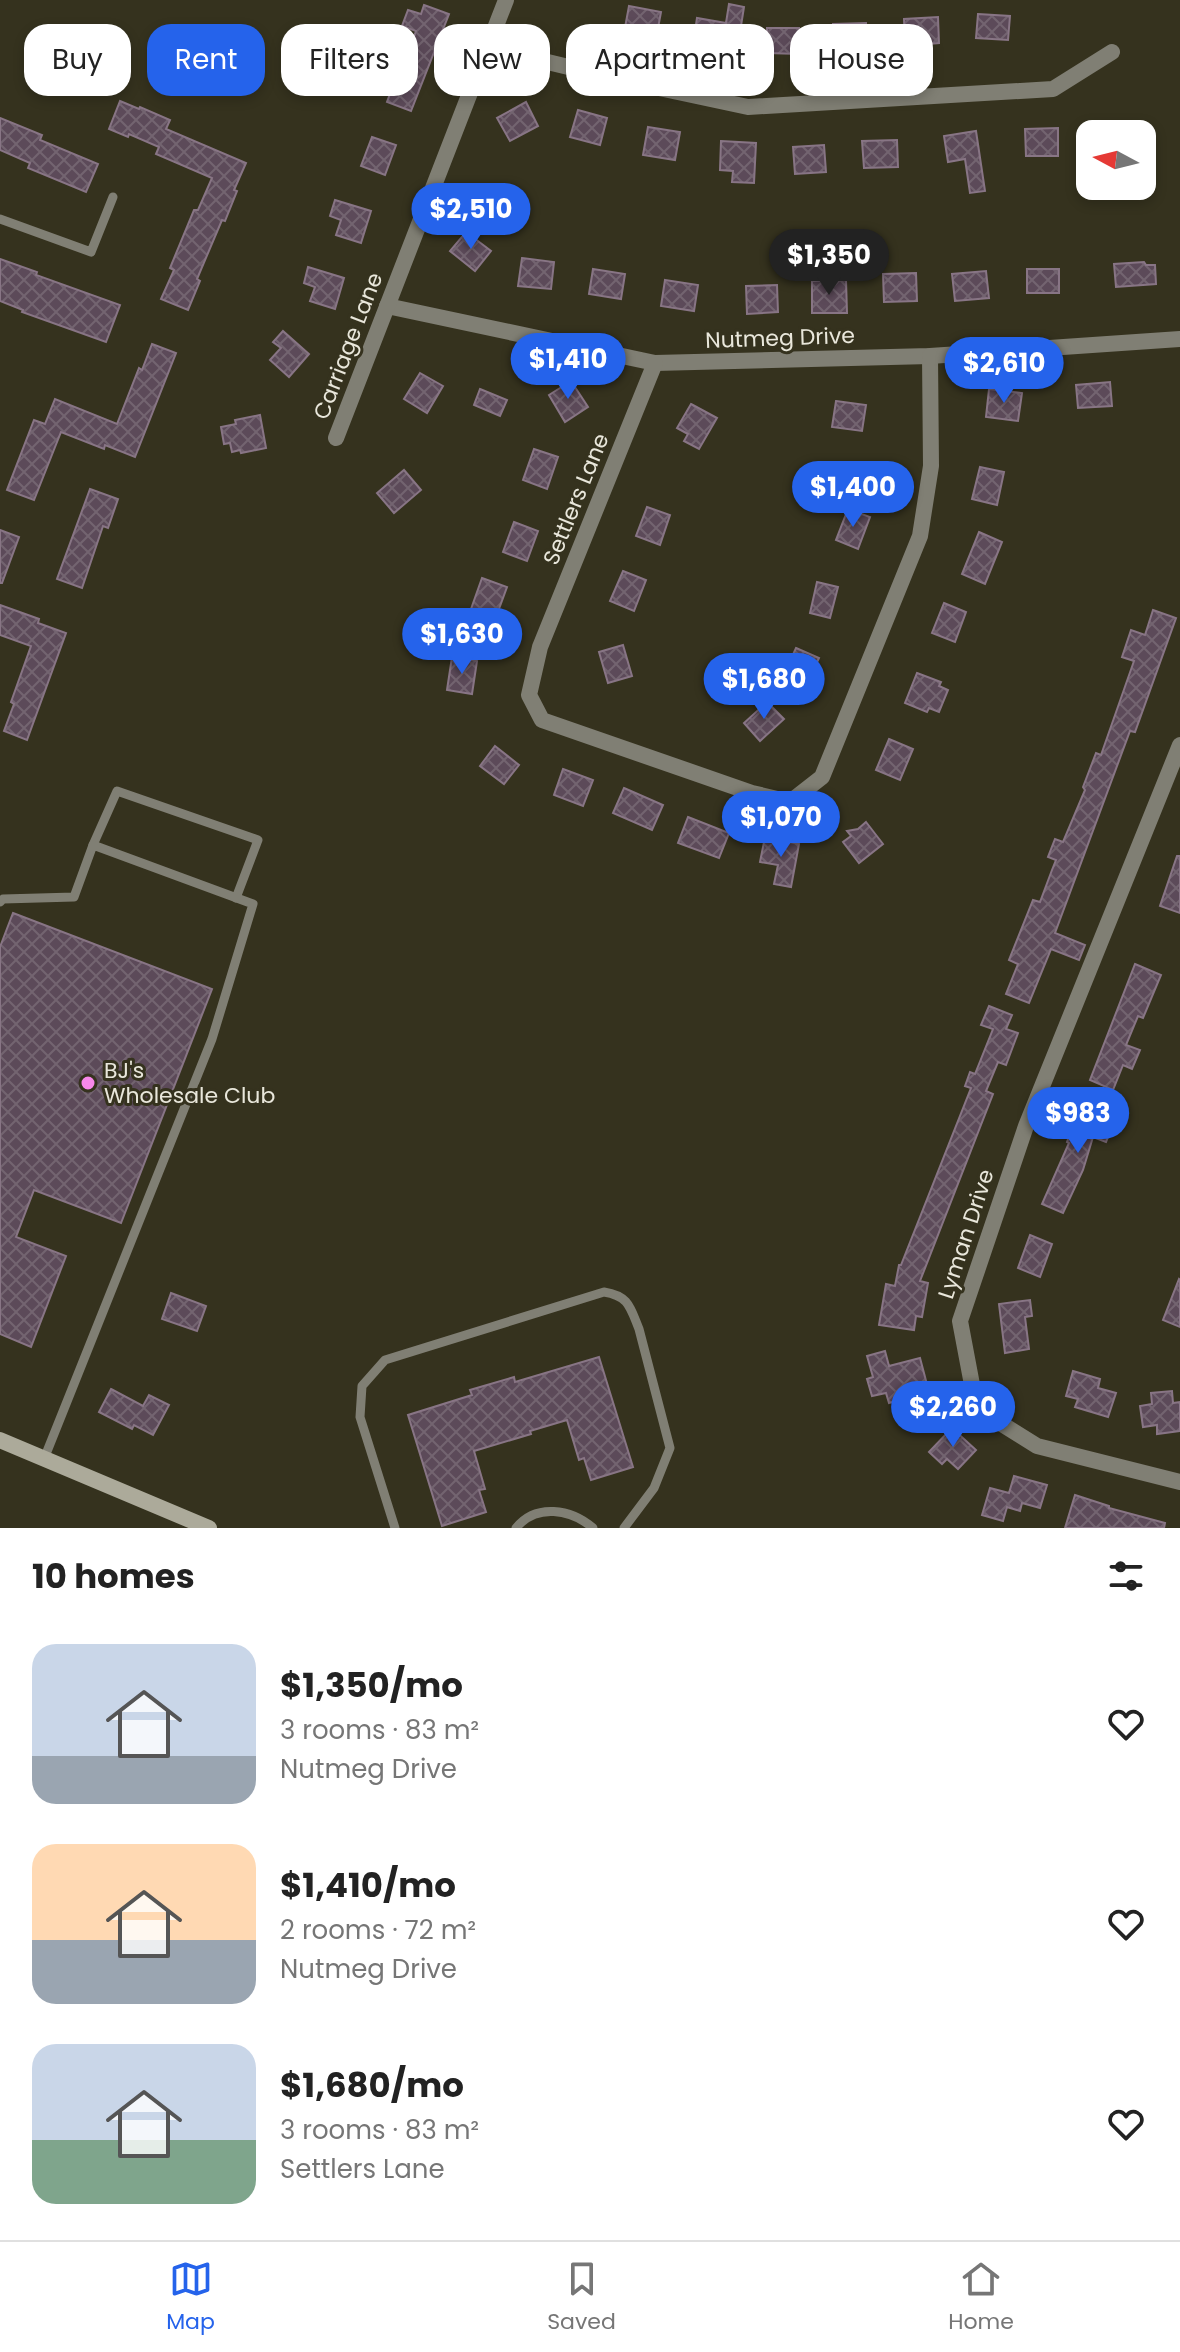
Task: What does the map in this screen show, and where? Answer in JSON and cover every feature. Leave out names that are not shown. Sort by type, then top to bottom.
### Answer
[{"type":"main road","points":[[0,1440],[209,1528]]},
{"type":"street","name":"Carriage Lane","points":[[498,24],[506,0]]},
{"type":"street","points":[[550,63],[748,107],[1053,89],[1112,52]]},
{"type":"street","name":"Carriage Lane","points":[[336,438],[470,96]]},
{"type":"street","name":"Nutmeg Drive","points":[[387,306],[655,363],[930,356],[1180,339]]},
{"type":"street","name":"Settlers Lane","points":[[655,363],[540,647],[529,695],[542,720],[752,793],[790,802],[822,777],[920,536],[931,466],[930,356]]},
{"type":"street","name":"Lyman Drive","points":[[1180,745],[1026,1126],[960,1321],[973,1390],[997,1421],[1037,1446],[1180,1482]]},
{"type":"lane","points":[[0,219],[91,252],[113,197]]},
{"type":"lane","points":[[0,902],[3,899],[74,897],[117,791],[258,840],[236,898]]},
{"type":"lane","points":[[44,1459],[212,1039],[253,904],[93,845]]},
{"type":"lane","points":[[395,1528],[360,1417],[362,1386],[377,1369],[385,1360],[604,1292],[625,1299],[632,1311],[670,1448],[654,1488],[624,1528]]},
{"type":"lane","points":[[516,1528],[523,1520],[546,1509],[583,1519],[593,1528]]},
{"type":"building","points":[[729,4],[744,7],[741,24],[696,24],[697,18],[726,23]]},
{"type":"building","points":[[424,5],[449,14],[445,24],[434,24],[434,52],[418,93],[418,24],[403,24],[408,10],[421,14]]},
{"type":"building","points":[[629,6],[661,12],[659,24],[626,24]]},
{"type":"building","points":[[978,14],[1010,16],[1008,40],[976,38]]},
{"type":"building","points":[[938,17],[939,43],[933,44],[933,24],[904,24],[904,19]]},
{"type":"building","points":[[774,28],[790,28],[790,54],[774,53]]},
{"type":"building","points":[[389,96],[417,96],[411,111],[387,102]]},
{"type":"building","points":[[120,101],[170,120],[166,129],[246,163],[225,221],[222,220],[197,279],[200,281],[188,310],[161,299],[194,210],[198,210],[212,178],[156,154],[159,147],[109,129]]},
{"type":"building","points":[[526,102],[538,126],[510,141],[497,118]]},
{"type":"building","points":[[578,110],[607,118],[600,145],[570,137]]},
{"type":"building","points":[[0,118],[42,135],[40,140],[98,164],[86,192],[28,168],[30,163],[0,150]]},
{"type":"building","points":[[648,127],[680,132],[675,160],[643,155]]},
{"type":"building","points":[[1058,128],[1058,156],[1026,156],[1025,129]]},
{"type":"building","points":[[976,131],[985,191],[970,193],[965,159],[948,162],[944,136]]},
{"type":"building","points":[[372,137],[396,145],[385,175],[361,166]]},
{"type":"building","points":[[897,140],[898,167],[864,168],[862,141]]},
{"type":"building","points":[[721,141],[756,143],[754,183],[732,182],[733,171],[720,170]]},
{"type":"building","points":[[824,145],[826,172],[795,174],[793,147]]},
{"type":"building","points":[[335,200],[371,211],[361,243],[336,235],[341,220],[330,216]]},
{"type":"building","points":[[466,232],[491,251],[475,271],[450,251]]},
{"type":"building","points":[[522,258],[554,262],[551,289],[518,286]]},
{"type":"building","points":[[0,259],[120,305],[106,342],[0,301]]},
{"type":"building","points":[[1144,262],[1155,265],[1156,284],[1116,287],[1114,264]]},
{"type":"building","points":[[308,267],[344,278],[335,309],[310,301],[315,287],[304,283]]},
{"type":"building","points":[[593,269],[625,274],[621,299],[589,294]]},
{"type":"building","points":[[1027,269],[1059,269],[1059,293],[1027,293]]},
{"type":"building","points":[[986,271],[989,298],[955,301],[952,274]]},
{"type":"building","points":[[916,273],[917,301],[884,302],[883,274]]},
{"type":"building","points":[[665,280],[698,285],[694,311],[661,306]]},
{"type":"building","points":[[846,280],[847,313],[812,313],[812,281]]},
{"type":"building","points":[[777,285],[778,312],[747,314],[746,286]]},
{"type":"building","points":[[283,331],[309,354],[289,377],[270,360],[281,348],[273,342]]},
{"type":"building","points":[[152,344],[176,353],[135,457],[61,432],[34,500],[7,490],[34,420],[45,424],[55,399],[117,424]]},
{"type":"building","points":[[420,373],[443,386],[427,413],[404,399]]},
{"type":"building","points":[[571,381],[588,407],[565,422],[549,395]]},
{"type":"building","points":[[1110,382],[1112,406],[1078,408],[1076,385]]},
{"type":"building","points":[[480,389],[507,400],[500,416],[474,405]]},
{"type":"building","points":[[989,389],[1022,393],[1018,421],[986,417]]},
{"type":"building","points":[[836,401],[866,405],[862,431],[832,427]]},
{"type":"building","points":[[691,404],[717,418],[699,449],[684,441],[688,434],[677,428]]},
{"type":"building","points":[[260,415],[266,448],[232,452],[230,443],[224,444],[221,427],[236,424],[235,420]]},
{"type":"building","points":[[534,449],[558,457],[547,489],[523,480]]},
{"type":"building","points":[[980,467],[1004,472],[997,505],[972,499]]},
{"type":"building","points":[[404,470],[421,490],[394,513],[377,493]]},
{"type":"building","points":[[90,489],[118,499],[108,528],[103,526],[82,588],[57,579]]},
{"type":"building","points":[[647,507],[670,515],[660,545],[636,536]]},
{"type":"building","points":[[848,509],[870,517],[858,549],[836,540]]},
{"type":"building","points":[[514,522],[538,531],[527,561],[503,552]]},
{"type":"building","points":[[0,530],[19,537],[2,583],[0,583]]},
{"type":"building","points":[[979,532],[1002,542],[985,584],[962,574]]},
{"type":"building","points":[[623,571],[646,580],[634,611],[610,601]]},
{"type":"building","points":[[482,578],[507,587],[496,617],[471,609]]},
{"type":"building","points":[[817,582],[838,587],[830,618],[810,613]]},
{"type":"building","points":[[944,603],[966,612],[955,642],[932,633]]},
{"type":"building","points":[[0,605],[66,633],[27,740],[4,731],[31,646],[0,635]]},
{"type":"building","points":[[1153,610],[1176,618],[1135,732],[1130,731],[1055,933],[1085,945],[1079,960],[1051,949],[1029,1003],[1006,994],[1018,964],[1009,960],[1033,900],[1040,902],[1056,860],[1048,857],[1055,839],[1063,842],[1085,790],[1083,787],[1096,753],[1101,755],[1134,661],[1122,657],[1131,630],[1145,635]]},
{"type":"building","points":[[623,645],[632,676],[608,683],[599,652]]},
{"type":"building","points":[[796,648],[819,658],[806,686],[783,676]]},
{"type":"building","points":[[452,657],[477,661],[472,694],[447,690]]},
{"type":"building","points":[[917,673],[941,682],[939,686],[948,690],[939,712],[929,708],[927,712],[905,703]]},
{"type":"building","points":[[767,702],[784,719],[760,741],[744,723]]},
{"type":"building","points":[[889,739],[913,749],[900,780],[876,770]]},
{"type":"building","points":[[495,746],[519,765],[504,784],[480,766]]},
{"type":"building","points":[[563,769],[593,780],[583,806],[554,795]]},
{"type":"building","points":[[624,788],[663,805],[652,830],[613,813]]},
{"type":"building","points":[[688,817],[729,833],[719,858],[678,843]]},
{"type":"building","points":[[866,822],[883,844],[859,863],[843,842],[851,836],[847,831],[858,829]]},
{"type":"building","points":[[765,837],[799,844],[791,887],[774,884],[778,865],[760,862]]},
{"type":"building","points":[[1177,856],[1180,856],[1180,913],[1160,906]]},
{"type":"building","name":"BJ's Wholesale Club","points":[[13,913],[212,989],[121,1223],[34,1190],[16,1237],[66,1256],[31,1347],[0,1334],[0,947]]},
{"type":"building","points":[[1135,964],[1161,975],[1143,1018],[1138,1016],[1126,1045],[1140,1050],[1132,1069],[1123,1065],[1113,1090],[1090,1080]]},
{"type":"building","points":[[989,1006],[1012,1015],[1006,1029],[1018,1033],[1006,1065],[998,1062],[986,1091],[993,1094],[920,1281],[928,1283],[922,1317],[916,1316],[914,1330],[879,1325],[886,1284],[895,1286],[899,1265],[971,1088],[965,1086],[970,1072],[975,1074],[993,1029],[981,1025]]},
{"type":"building","points":[[1093,1105],[1117,1115],[1106,1142],[1093,1137],[1083,1170],[1063,1213],[1042,1204],[1069,1143],[1079,1109],[1090,1113]]},
{"type":"building","points":[[1030,1235],[1052,1244],[1040,1277],[1018,1268]]},
{"type":"building","points":[[1180,1280],[1180,1327],[1163,1320]]},
{"type":"building","points":[[171,1293],[206,1306],[197,1331],[162,1319]]},
{"type":"building","points":[[1030,1300],[1032,1316],[1025,1317],[1029,1349],[1005,1353],[999,1304]]},
{"type":"building","points":[[885,1351],[889,1366],[920,1358],[929,1392],[889,1403],[886,1393],[872,1396],[867,1379],[873,1377],[867,1356]]},
{"type":"building","points":[[599,1357],[633,1467],[591,1480],[584,1458],[579,1460],[567,1420],[530,1431],[531,1434],[474,1451],[485,1489],[479,1490],[486,1512],[442,1526],[408,1415],[472,1395],[470,1390],[514,1377],[515,1382]]},
{"type":"building","points":[[1073,1371],[1100,1379],[1098,1388],[1116,1393],[1108,1417],[1075,1407],[1078,1399],[1066,1396]]},
{"type":"building","points":[[111,1389],[143,1406],[149,1395],[169,1405],[153,1435],[134,1425],[132,1429],[99,1412]]},
{"type":"building","points":[[1172,1391],[1173,1403],[1180,1402],[1180,1431],[1157,1434],[1157,1425],[1143,1427],[1140,1406],[1152,1404],[1151,1393]]},
{"type":"building","points":[[952,1428],[976,1450],[958,1469],[947,1459],[942,1464],[929,1452]]},
{"type":"building","points":[[1014,1476],[1047,1485],[1040,1508],[1022,1503],[1020,1511],[1007,1507],[1003,1521],[982,1515],[990,1488],[1009,1493]]},
{"type":"building","points":[[1075,1495],[1165,1523],[1164,1528],[1065,1528]]},
{"type":"place","name":"BJ's Wholesale Club","points":[[88,1083]]}]
